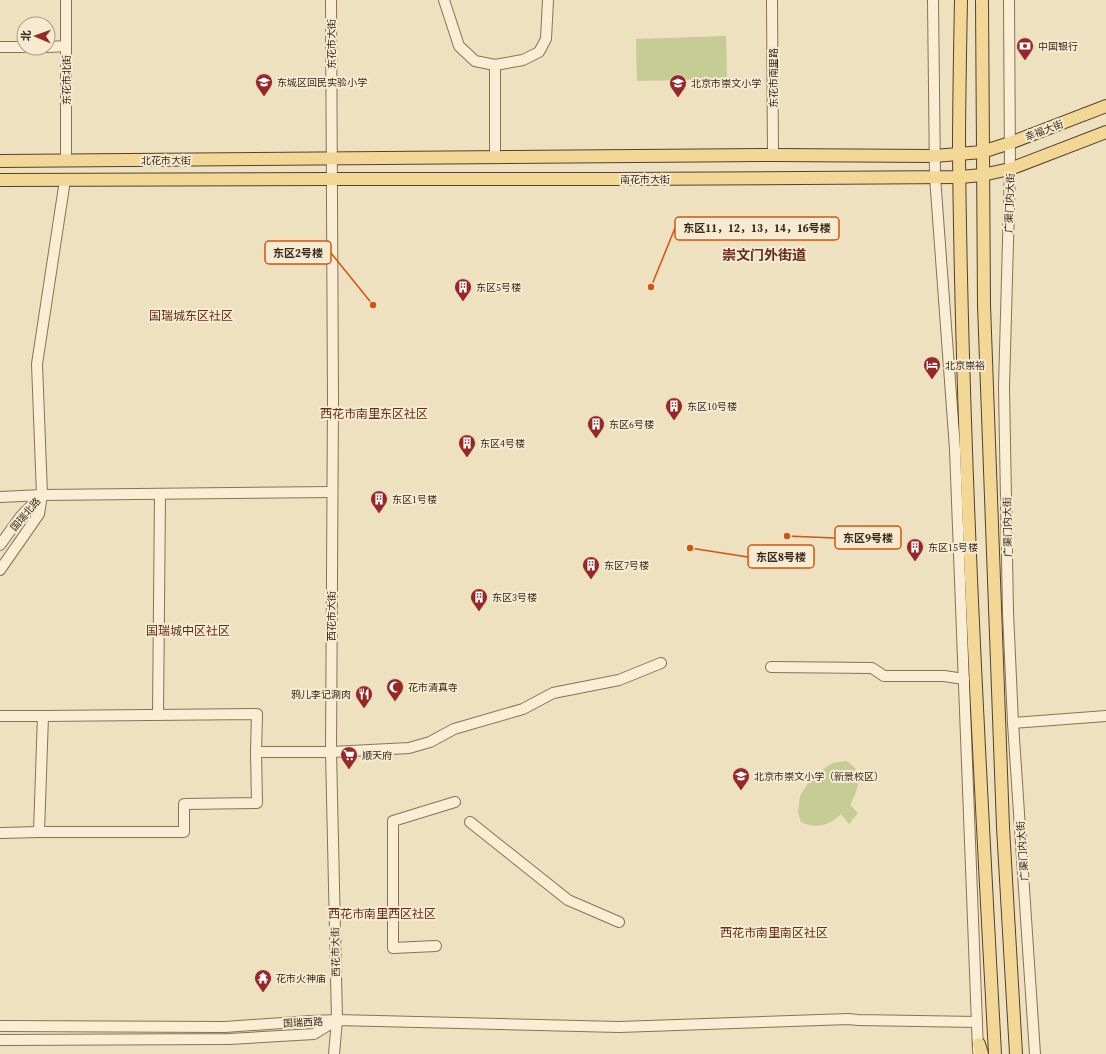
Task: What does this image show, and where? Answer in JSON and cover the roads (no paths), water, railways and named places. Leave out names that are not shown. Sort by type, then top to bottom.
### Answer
[{"type":"main road","points":[[961,0],[959,154],[966,446],[995,1054]]},
{"type":"main road","name":"广渠门内大街","points":[[982,0],[984,305],[1003,827],[1016,1054]]},
{"type":"main road","name":"幸福大街","points":[[959,154],[982,152],[1010,143],[1106,106]]},
{"type":"main road","points":[[982,175],[1010,169],[1106,132]]},
{"type":"main road","points":[[331,159],[773,155],[934,156],[959,154]]},
{"type":"main road","name":"北花市大街","points":[[0,161],[331,159]]},
{"type":"main road","name":"南花市大街","points":[[331,178],[613,180],[960,177],[982,175]]},
{"type":"main road","name":"北花市大街","points":[[0,180],[331,178]]},
{"type":"street","name":"东花市北街","points":[[66,0],[66,161]]},
{"type":"street","name":"东花市大街","points":[[331,0],[331,178]]},
{"type":"street","points":[[444,0],[459,46],[475,61],[495,65],[523,60],[539,52],[546,39],[548,0]]},
{"type":"street","name":"东花市南里路","points":[[772,0],[773,155]]},
{"type":"street","points":[[933,0],[934,156],[955,449],[979,1051]]},
{"type":"street","name":"广渠门内大街","points":[[1009,0],[1010,169],[1004,387],[1008,612],[1013,723],[1035,1054]]},
{"type":"street","points":[[56,47],[66,46]]},
{"type":"street","points":[[0,47],[16,47]]},
{"type":"street","points":[[495,65],[495,157]]},
{"type":"street","name":"西花市大街","points":[[331,178],[331,752],[337,1020],[334,1054]]},
{"type":"street","points":[[42,495],[37,364],[65,180]]},
{"type":"street","points":[[0,497],[42,495],[332,492]]},
{"type":"street","points":[[158,715],[160,494]]},
{"type":"street","name":"国瑞北路","points":[[0,545],[22,516],[42,495]]},
{"type":"street","name":"国瑞北路","points":[[0,570],[39,514],[42,495]]},
{"type":"street","points":[[256,752],[331,752],[409,748],[430,742],[454,729],[523,709],[553,693],[619,680],[661,663]]},
{"type":"street","points":[[771,667],[872,668],[884,676],[944,676],[964,680]]},
{"type":"street","points":[[0,716],[257,714],[256,803],[184,804],[184,832],[0,833]]},
{"type":"street","points":[[40,832],[43,716]]},
{"type":"street","points":[[1013,723],[1106,716]]},
{"type":"street","points":[[436,946],[393,948],[393,821],[455,802]]},
{"type":"street","points":[[470,822],[568,900],[619,922]]},
{"type":"street","points":[[337,1020],[619,1027],[848,1019],[977,1022]]},
{"type":"street","name":"国瑞西路","points":[[0,1026],[225,1027],[337,1020]]},
{"type":"street","name":"国瑞西路","points":[[0,1040],[244,1038],[314,1034],[337,1020]]},
{"type":"place","name":"中国银行","points":[[1025,61]]},
{"type":"place","name":"东城区回民实验小学","points":[[264,97]]},
{"type":"place","name":"北京市崇文小学","points":[[678,98]]},
{"type":"place","name":"东区11，12，13，14，16号楼","points":[[651,287]]},
{"type":"place","name":"东区5号楼","points":[[463,302]]},
{"type":"place","name":"东区2号楼","points":[[373,305]]},
{"type":"place","name":"北京崇裕","points":[[932,380]]},
{"type":"place","name":"东区10号楼","points":[[674,421]]},
{"type":"place","name":"东区6号楼","points":[[596,439]]},
{"type":"place","name":"东区4号楼","points":[[467,458]]},
{"type":"place","name":"东区1号楼","points":[[379,514]]},
{"type":"place","name":"东区9号楼","points":[[787,536]]},
{"type":"place","name":"东区8号楼","points":[[690,548]]},
{"type":"place","name":"东区15号楼","points":[[915,562]]},
{"type":"place","name":"东区7号楼","points":[[591,580]]},
{"type":"place","name":"东区3号楼","points":[[479,612]]},
{"type":"place","name":"花市清真寺","points":[[395,702]]},
{"type":"place","name":"鸦儿李记涮肉","points":[[364,709]]},
{"type":"place","name":"顺天府","points":[[349,770]]},
{"type":"place","name":"北京市崇文小学（新景校区）","points":[[741,791]]},
{"type":"place","name":"花市火神庙","points":[[263,993]]},
{"type":"district","name":"崇文门外街道","points":[[764,255]]},
{"type":"district","name":"国瑞城东区社区","points":[[191,316]]},
{"type":"district","name":"西花市南里东区社区","points":[[374,414]]},
{"type":"district","name":"国瑞城中区社区","points":[[188,631]]},
{"type":"district","name":"西花市南里西区社区","points":[[382,914]]},
{"type":"district","name":"西花市南里南区社区","points":[[774,933]]}]
